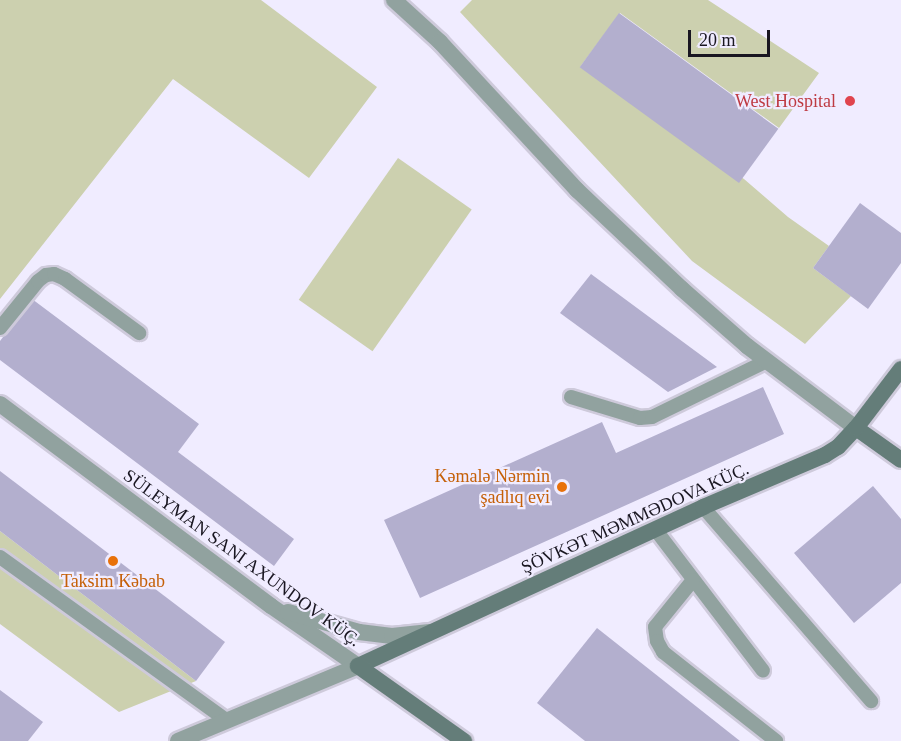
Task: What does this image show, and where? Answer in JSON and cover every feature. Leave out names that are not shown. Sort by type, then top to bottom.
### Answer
[{"type":"main road","name":"ŞÖVKƏT MƏMMƏDOVA KÜÇ.","points":[[357,666],[703,507],[825,454],[837,447],[856,428],[901,369]]},
{"type":"main road","points":[[856,428],[901,460]]},
{"type":"main road","name":"SÜLEYMAN SANI AXUNDOV KÜÇ.","points":[[357,666],[464,741]]},
{"type":"street","points":[[394,0],[440,42],[577,190],[682,289],[767,361],[856,428]]},
{"type":"street","name":"SÜLEYMAN SANI AXUNDOV KÜÇ.","points":[[0,404],[271,606],[357,666]]},
{"type":"street","points":[[271,606],[359,632],[392,636],[434,631]]},
{"type":"street","points":[[178,741],[357,666]]},
{"type":"lane","points":[[0,328],[38,281],[46,275],[54,274],[65,279],[139,333]]},
{"type":"lane","points":[[571,397],[640,418],[652,417],[767,361]]},
{"type":"lane","points":[[703,507],[871,701]]},
{"type":"lane","points":[[655,529],[763,671]]},
{"type":"lane","points":[[0,557],[227,721]]},
{"type":"lane","points":[[693,580],[655,627],[657,641],[663,652],[776,741]]},
{"type":"green space","points":[[0,0],[261,0],[377,87],[309,178],[173,79],[0,299]]},
{"type":"green space","points":[[472,0],[708,0],[819,73],[779,128],[620,13],[580,67],[744,179],[788,217],[829,246],[813,268],[851,296],[805,344],[692,261],[460,12]]},
{"type":"green space","points":[[398,158],[472,210],[372,351],[299,300]]},
{"type":"green space","points":[[0,531],[196,681],[119,712],[0,624]]},
{"type":"building","points":[[619,13],[778,129],[739,183],[580,67]]},
{"type":"building","points":[[860,203],[901,233],[901,263],[868,309],[813,268]]},
{"type":"building","points":[[591,274],[717,367],[668,392],[560,313]]},
{"type":"building","points":[[32,299],[199,424],[178,452],[294,539],[274,566],[0,360],[0,341]]},
{"type":"building","name":"Kəmalə Nərmin şadlıq evi","points":[[763,387],[784,434],[420,598],[384,520],[602,422],[616,453]]},
{"type":"building","points":[[0,471],[225,642],[196,681],[0,531]]},
{"type":"building","points":[[873,486],[901,519],[901,583],[854,623],[794,553]]},
{"type":"building","points":[[597,628],[740,741],[585,741],[537,703]]},
{"type":"building","points":[[0,690],[43,722],[28,741],[0,741]]},
{"type":"place","name":"West Hospital","points":[[850,101]]},
{"type":"place","name":"Kəmalə Nərmin şadlıq evi","points":[[562,487]]},
{"type":"place","name":"Taksim Kəbab","points":[[113,561]]}]
